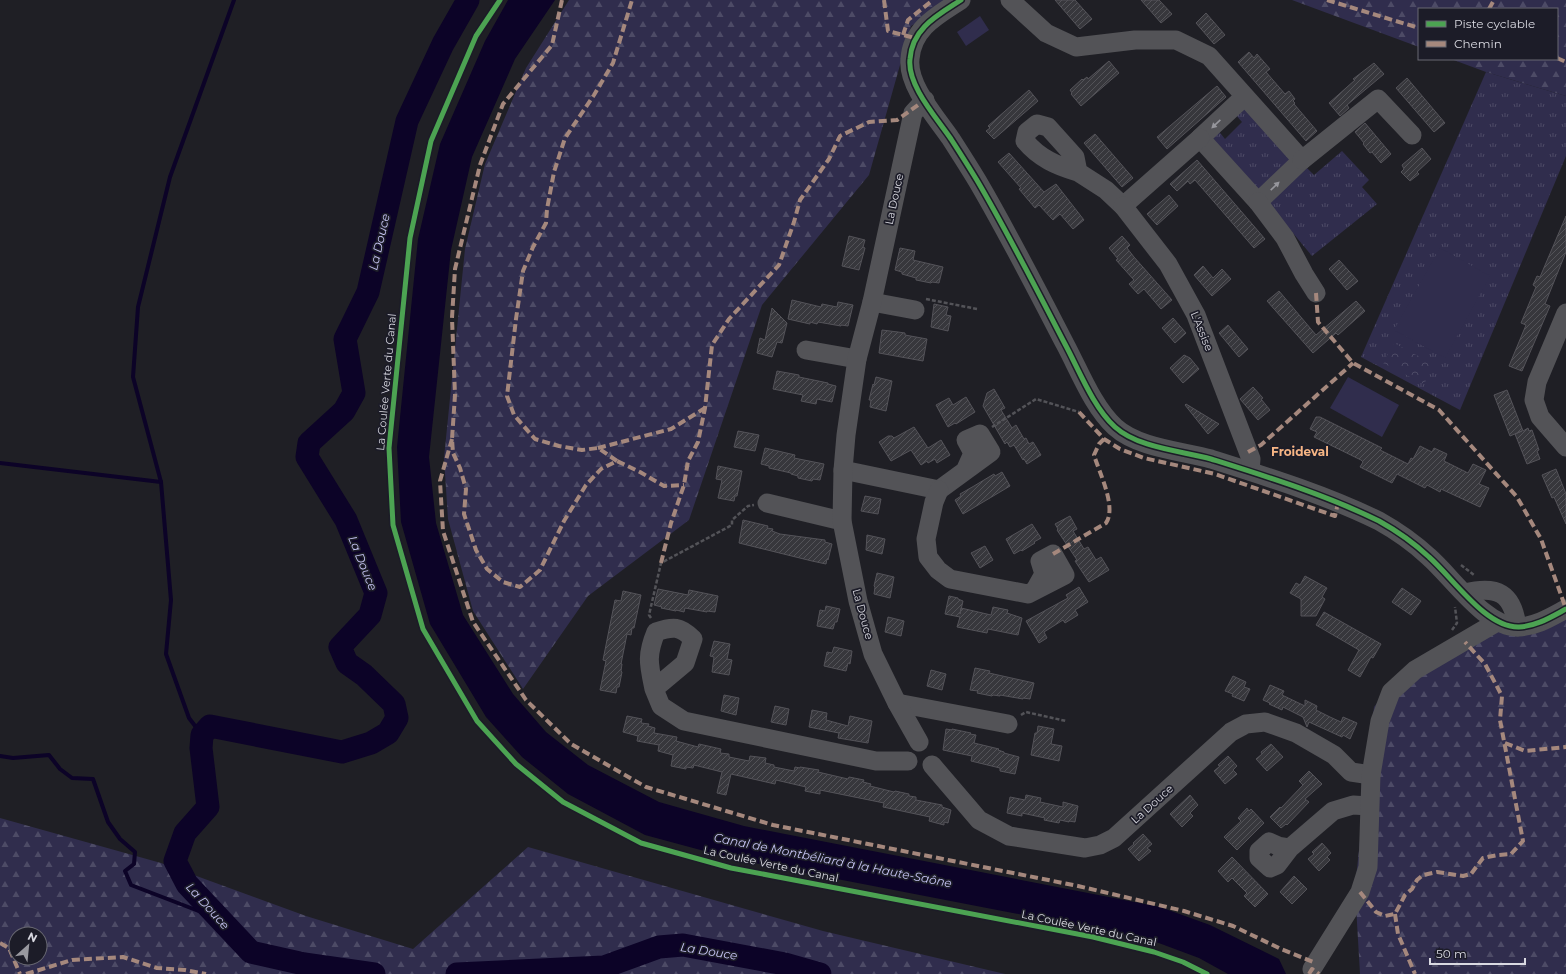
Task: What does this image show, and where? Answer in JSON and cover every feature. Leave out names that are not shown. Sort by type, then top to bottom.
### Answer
[{"type":"street","points":[[961,0],[924,25],[915,38],[909,59],[910,72],[916,87],[965,160],[1004,227],[1094,399],[1116,427],[1128,435],[1142,441],[1250,471],[1333,501],[1382,523],[1410,541],[1430,557],[1460,599],[1497,622],[1518,627],[1537,625],[1566,609]]},
{"type":"street","points":[[1010,0],[1046,33],[1076,47],[1135,40],[1176,40],[1209,56],[1244,97],[1302,160]]},
{"type":"street","points":[[1123,206],[1244,97]]},
{"type":"street","points":[[1258,202],[1302,160],[1378,99],[1412,135]]},
{"type":"street","name":"La Douce","points":[[920,742],[897,703],[873,654],[858,601],[842,521],[843,470],[846,434],[857,360],[872,302],[913,113],[925,100]]},
{"type":"street","points":[[1200,138],[1258,202],[1285,238],[1316,293]]},
{"type":"street","name":"L'Assise","points":[[1078,172],[1106,190],[1123,206],[1168,264],[1196,315],[1251,459],[1250,471]]},
{"type":"street","points":[[872,302],[915,310]]},
{"type":"street","points":[[1566,313],[1537,382],[1534,400],[1540,417],[1566,447]]},
{"type":"street","points":[[806,350],[857,360]]},
{"type":"street","points":[[980,434],[991,452],[938,490],[926,539],[928,557],[938,570],[950,579],[1028,594],[1035,590]]},
{"type":"street","points":[[843,470],[938,490]]},
{"type":"street","points":[[767,503],[842,521]]},
{"type":"street","points":[[1460,599],[1476,590],[1495,590],[1508,600],[1516,613],[1518,627]]},
{"type":"street","points":[[1312,969],[1360,892],[1368,867],[1371,775],[1380,721],[1391,692],[1415,670],[1497,622]]},
{"type":"street","points":[[654,689],[685,662],[693,639],[684,630],[669,628],[656,632],[651,644],[648,663],[654,689],[661,706],[684,721],[876,761],[908,761],[919,770],[932,765],[935,755],[930,746],[920,742],[910,749],[908,761]]},
{"type":"street","points":[[897,703],[1008,724]]},
{"type":"street","name":"La Douce","points":[[932,765],[979,820],[1009,836],[1085,848],[1100,845],[1114,838],[1231,732],[1246,724],[1265,722],[1296,732],[1334,755],[1350,772],[1371,775]]},
{"type":"street","points":[[1290,848],[1333,811],[1353,805],[1369,806]]},
{"type":"path","points":[[915,310],[923,298],[976,309]]},
{"type":"path","points":[[980,434],[1036,399],[1080,412]]},
{"type":"path","points":[[656,632],[649,615],[661,563],[732,525],[732,520],[748,506],[767,503]]},
{"type":"path","points":[[1449,635],[1457,623],[1460,599]]},
{"type":"path","points":[[1008,724],[1026,712],[1066,721]]},
{"type":"green space","points":[[569,0],[958,0],[911,26],[869,175],[762,305],[689,520],[588,596],[523,689],[473,611],[448,519],[444,458],[465,249],[485,164],[526,68]]},
{"type":"green space","points":[[1292,0],[1566,0],[1566,96],[1486,72],[1454,60],[1558,60],[1558,8],[1418,8],[1418,47]]},
{"type":"green space","points":[[980,16],[989,30],[966,46],[957,32]]},
{"type":"green space","points":[[1486,72],[1566,96],[1566,156],[1460,410],[1361,357]]},
{"type":"green space","points":[[1245,106],[1294,159],[1257,194],[1207,138],[1217,129],[1225,139],[1242,122],[1235,114]]},
{"type":"green space","points":[[1342,151],[1369,180],[1362,187],[1377,204],[1312,256],[1267,202],[1307,168],[1314,175]]},
{"type":"green space","points":[[1440,248],[1490,276],[1445,358],[1394,330]]},
{"type":"green space","points":[[1394,343],[1435,365],[1424,384],[1383,363]]},
{"type":"green space","points":[[1348,377],[1399,405],[1382,437],[1330,408]]},
{"type":"green space","points":[[1566,601],[1566,974],[1360,974],[1355,888],[1374,707],[1404,668],[1504,617],[1536,618]]},
{"type":"green space","points":[[0,818],[161,863],[306,916],[413,949],[528,847],[823,931],[1005,974],[0,974]]},
{"type":"water","name":"Canal de Montbéliard à la Haute-Saône","points":[[508,0],[555,0],[515,59],[472,157],[451,250],[429,457],[436,523],[463,615],[513,694],[546,732],[588,765],[659,802],[744,826],[1160,907],[1210,925],[1279,959],[1286,974],[1228,974],[1199,958],[1148,939],[734,859],[645,835],[568,794],[522,757],[486,717],[430,624],[401,522],[397,447],[418,239],[440,144],[485,41]]},
{"type":"building","points":[[1055,0],[1075,0],[1092,19],[1080,29]]},
{"type":"building","points":[[1141,0],[1159,0],[1172,14],[1161,23]]},
{"type":"building","points":[[1206,13],[1225,35],[1214,44],[1196,23]]},
{"type":"building","points":[[1249,52],[1254,58],[1257,54],[1270,69],[1266,72],[1285,94],[1289,91],[1295,99],[1293,101],[1295,103],[1294,104],[1317,131],[1306,141],[1238,62]]},
{"type":"building","points":[[1109,61],[1119,73],[1081,106],[1071,94],[1072,93],[1070,90],[1082,79],[1083,80],[1087,77],[1088,79]]},
{"type":"building","points":[[1374,63],[1384,74],[1347,105],[1349,108],[1340,116],[1329,103],[1355,80],[1353,79]]},
{"type":"building","points":[[1407,78],[1445,123],[1434,132],[1396,88]]},
{"type":"building","points":[[1217,86],[1226,97],[1167,149],[1157,137]]},
{"type":"building","points":[[1029,90],[1038,101],[994,139],[986,131],[990,128],[988,126]]},
{"type":"building","points":[[1365,123],[1391,154],[1381,163],[1372,152],[1370,153],[1355,132]]},
{"type":"building","points":[[1095,134],[1133,178],[1122,187],[1084,143]]},
{"type":"building","points":[[1422,148],[1431,159],[1417,172],[1419,174],[1410,181],[1401,172],[1404,169],[1402,165]]},
{"type":"building","points":[[1009,153],[1044,192],[1056,184],[1084,220],[1073,229],[1060,214],[1053,220],[1039,205],[1035,208],[1019,189],[1021,188],[998,162]]},
{"type":"building","points":[[1197,160],[1265,239],[1254,248],[1195,180],[1190,184],[1188,181],[1177,191],[1170,184]]},
{"type":"building","points":[[1169,195],[1178,206],[1157,225],[1147,214]]},
{"type":"building","points":[[1566,216],[1566,252],[1545,304],[1550,306],[1522,371],[1509,366],[1526,325],[1521,323],[1536,287],[1533,285],[1537,276],[1540,277]]},
{"type":"building","points":[[849,236],[865,240],[863,247],[865,248],[859,270],[842,266]]},
{"type":"building","points":[[1122,236],[1130,245],[1127,248],[1134,257],[1172,300],[1161,309],[1144,289],[1138,294],[1129,284],[1134,280],[1116,260],[1118,259],[1109,248]]},
{"type":"building","points":[[900,248],[915,251],[913,260],[943,267],[939,283],[916,280],[916,278],[902,274],[902,272],[895,270]]},
{"type":"building","points":[[1339,260],[1358,281],[1347,290],[1329,269]]},
{"type":"building","points":[[1203,266],[1213,278],[1222,269],[1231,279],[1212,296],[1194,275]]},
{"type":"building","points":[[1279,291],[1316,335],[1356,301],[1365,311],[1338,335],[1336,333],[1313,353],[1267,301]]},
{"type":"building","points":[[792,300],[821,307],[822,304],[837,307],[838,302],[853,305],[848,326],[818,322],[817,324],[810,322],[810,324],[788,319]]},
{"type":"building","points":[[934,304],[948,307],[946,315],[951,316],[948,331],[931,327]]},
{"type":"building","points":[[772,308],[787,323],[782,343],[777,342],[772,357],[757,353],[760,338],[765,340]]},
{"type":"building","points":[[1173,318],[1186,333],[1175,343],[1162,328]]},
{"type":"building","points":[[1228,325],[1248,349],[1239,357],[1219,333]]},
{"type":"building","points":[[882,330],[905,333],[905,335],[927,339],[923,361],[879,353]]},
{"type":"building","points":[[1184,355],[1190,358],[1199,369],[1183,383],[1170,368]]},
{"type":"building","points":[[777,371],[799,375],[799,377],[836,386],[832,402],[817,399],[816,404],[801,401],[803,395],[773,389]]},
{"type":"building","points":[[876,377],[892,381],[886,411],[870,407],[871,400],[869,400]]},
{"type":"building","points":[[1253,387],[1263,398],[1261,399],[1270,410],[1258,420],[1240,399]]},
{"type":"building","points":[[994,389],[1005,408],[1001,410],[1012,428],[1016,425],[1024,439],[1026,438],[1029,444],[1033,442],[1041,455],[1027,464],[1014,445],[1010,447],[1007,442],[1005,444],[983,406],[987,393]]},
{"type":"building","points":[[1507,390],[1523,431],[1528,428],[1529,431],[1532,430],[1539,450],[1537,451],[1540,459],[1527,464],[1515,434],[1522,431],[1510,436],[1494,395]]},
{"type":"building","points":[[966,397],[975,412],[956,424],[955,423],[948,427],[936,405],[949,398],[953,405]]},
{"type":"building","points":[[1186,404],[1219,424],[1208,434],[1185,405]]},
{"type":"building","points":[[1316,417],[1320,417],[1382,448],[1380,450],[1408,464],[1411,458],[1413,459],[1420,446],[1432,452],[1434,448],[1447,454],[1444,461],[1468,473],[1473,464],[1486,470],[1479,484],[1489,488],[1480,507],[1441,489],[1440,492],[1427,485],[1425,488],[1397,474],[1392,483],[1360,467],[1363,462],[1361,460],[1314,437],[1317,432],[1310,429]]},
{"type":"building","points":[[914,427],[928,448],[941,440],[950,455],[937,463],[935,459],[928,463],[927,461],[921,465],[911,450],[891,461],[879,442],[888,436],[892,436],[894,438]]},
{"type":"building","points":[[738,431],[759,435],[755,451],[734,447]]},
{"type":"building","points":[[765,448],[795,455],[794,458],[824,464],[820,480],[813,479],[812,481],[798,478],[798,476],[791,473],[769,468],[769,466],[761,464]]},
{"type":"building","points":[[718,466],[742,471],[737,496],[735,496],[734,501],[718,498],[722,480],[716,479]]},
{"type":"building","points":[[1556,469],[1566,494],[1566,524],[1542,475]]},
{"type":"building","points":[[1002,472],[1010,486],[963,514],[955,500],[961,496],[960,494],[994,474],[995,476]]},
{"type":"building","points":[[865,496],[881,499],[878,514],[861,511]]},
{"type":"building","points":[[1070,516],[1077,529],[1073,531],[1084,549],[1088,547],[1096,560],[1101,557],[1109,570],[1089,582],[1075,561],[1077,560],[1057,530],[1058,529],[1055,524]]},
{"type":"building","points":[[743,520],[768,526],[767,528],[773,529],[772,531],[780,534],[825,540],[825,542],[832,544],[826,564],[739,543]]},
{"type":"building","points":[[1032,524],[1041,538],[1022,551],[1021,550],[1014,554],[1006,539]]},
{"type":"building","points":[[867,535],[885,539],[882,554],[866,550]]},
{"type":"building","points":[[985,546],[993,560],[980,568],[971,553]]},
{"type":"building","points":[[877,573],[894,577],[890,598],[874,594]]},
{"type":"building","points":[[1305,576],[1327,588],[1322,597],[1325,599],[1316,616],[1301,616],[1301,599],[1290,593],[1296,583],[1300,585]]},
{"type":"building","points":[[1079,587],[1088,602],[1075,610],[1078,615],[1065,623],[1063,620],[1044,632],[1047,638],[1039,643],[1026,621],[1068,598],[1066,595]]},
{"type":"building","points":[[1402,588],[1421,601],[1411,615],[1392,602]]},
{"type":"building","points":[[658,589],[688,595],[689,590],[718,596],[715,612],[685,608],[684,612],[661,608],[662,607],[654,605]]},
{"type":"building","points":[[623,591],[641,595],[634,628],[632,628],[631,635],[627,634],[621,664],[622,672],[619,687],[617,687],[616,693],[600,690],[606,661],[603,660],[615,600],[621,601]]},
{"type":"building","points":[[949,596],[963,601],[961,608],[991,615],[993,607],[1008,610],[1007,613],[1022,618],[1018,635],[988,629],[987,633],[957,627],[960,617],[945,614]]},
{"type":"building","points":[[826,606],[840,609],[837,622],[835,622],[833,629],[817,626],[820,610],[825,611]]},
{"type":"building","points":[[1324,612],[1381,644],[1373,658],[1371,657],[1360,677],[1348,670],[1359,650],[1316,625]]},
{"type":"building","points":[[888,617],[904,621],[901,636],[885,632]]},
{"type":"building","points":[[714,641],[730,644],[727,659],[732,660],[729,675],[712,672],[714,657],[710,656]]},
{"type":"building","points":[[834,647],[852,651],[850,664],[848,663],[846,671],[824,666],[827,652],[832,653]]},
{"type":"building","points":[[975,668],[990,671],[989,673],[1034,683],[1030,699],[1000,695],[992,696],[970,690]]},
{"type":"building","points":[[931,670],[946,674],[942,690],[927,686]]},
{"type":"building","points":[[1233,676],[1246,682],[1244,687],[1250,689],[1244,701],[1225,691]]},
{"type":"building","points":[[1270,685],[1284,691],[1282,695],[1305,706],[1305,700],[1317,706],[1316,710],[1341,722],[1343,717],[1357,723],[1350,739],[1343,735],[1342,737],[1309,722],[1307,727],[1303,717],[1283,707],[1282,710],[1263,700]]},
{"type":"building","points":[[724,695],[739,698],[736,715],[721,711]]},
{"type":"building","points":[[775,706],[789,709],[786,725],[771,722]]},
{"type":"building","points":[[812,710],[827,713],[826,720],[848,726],[850,716],[872,721],[868,743],[838,738],[839,733],[809,727]]},
{"type":"building","points":[[627,716],[642,719],[641,723],[649,724],[648,726],[655,728],[654,733],[677,737],[676,741],[698,747],[699,744],[721,749],[720,753],[729,754],[729,757],[749,761],[750,756],[766,758],[765,763],[774,765],[774,767],[794,771],[795,767],[800,767],[819,770],[818,772],[848,779],[849,777],[864,780],[863,782],[871,784],[870,786],[909,794],[909,796],[916,797],[916,800],[942,805],[942,807],[951,810],[948,823],[944,822],[944,825],[929,821],[930,817],[883,807],[884,803],[820,790],[820,794],[805,791],[806,787],[776,780],[775,784],[731,774],[726,795],[717,793],[722,772],[694,765],[693,768],[686,767],[686,769],[671,766],[673,755],[658,751],[659,745],[637,741],[638,736],[623,732]]},
{"type":"building","points":[[1038,726],[1054,729],[1051,744],[1062,746],[1059,761],[1031,755],[1035,733],[1037,733]]},
{"type":"building","points":[[946,729],[971,733],[970,734],[976,735],[974,743],[999,749],[998,750],[1004,753],[1019,757],[1015,774],[1000,771],[1000,768],[971,761],[972,756],[943,750]]},
{"type":"building","points":[[1271,744],[1283,757],[1267,771],[1256,759],[1262,754],[1261,752]]},
{"type":"building","points":[[1228,756],[1237,766],[1233,770],[1237,774],[1225,784],[1214,771]]},
{"type":"building","points":[[1309,771],[1322,784],[1305,799],[1309,802],[1287,825],[1286,824],[1281,828],[1270,817],[1303,785],[1299,781]]},
{"type":"building","points":[[1026,795],[1041,798],[1040,802],[1063,807],[1063,802],[1078,806],[1075,822],[1060,820],[1059,823],[1022,813],[1022,816],[1007,813],[1010,797],[1025,800]]},
{"type":"building","points":[[1190,795],[1198,805],[1190,813],[1193,816],[1182,827],[1170,814]]},
{"type":"building","points":[[1247,808],[1249,811],[1251,809],[1264,823],[1237,850],[1224,837],[1241,821],[1238,818]]},
{"type":"building","points":[[1143,834],[1152,844],[1147,848],[1151,851],[1139,861],[1128,849]]},
{"type":"building","points":[[1322,843],[1331,853],[1327,857],[1330,860],[1319,871],[1308,859],[1314,854],[1312,852]]},
{"type":"building","points":[[1232,857],[1268,894],[1255,907],[1244,896],[1247,893],[1232,878],[1228,882],[1218,871]]},
{"type":"building","points":[[1294,876],[1307,889],[1292,904],[1280,892]]},
{"type":"waterway","points":[[161,482],[133,377],[138,307],[170,177],[234,0]]},
{"type":"waterway","name":"La Douce","points":[[374,974],[304,964],[251,952],[187,884],[175,861],[185,833],[208,807],[201,748],[202,735],[210,726],[342,752],[371,743],[388,733],[397,718],[394,704],[364,675],[347,663],[340,647],[370,615],[376,593],[346,520],[307,457],[309,443],[344,411],[354,393],[345,339],[368,292],[407,121],[443,44],[468,0]]},
{"type":"waterway","points":[[0,463],[161,482],[171,600],[166,654],[189,718],[202,735]]},
{"type":"waterway","points":[[0,756],[13,758],[49,755],[60,769],[72,778],[93,779],[108,822],[120,839],[135,852],[134,864],[125,871],[131,885],[222,920]]},
{"type":"waterway","name":"La Douce","points":[[457,974],[604,967],[659,947],[683,945],[785,964],[820,974]]},
{"type":"marked path","points":[[562,0],[552,45],[503,104],[480,165],[455,269],[452,318],[455,395],[452,439],[453,453],[460,468],[466,489],[464,514],[476,550],[487,569],[503,582],[520,587],[540,570],[564,521],[586,485],[601,469],[617,461],[664,486],[684,485]]},
{"type":"marked path","points":[[617,461],[598,448],[582,450],[559,446],[535,439],[514,415],[507,396],[523,271],[533,247],[546,223],[554,172],[565,138],[594,95],[613,63],[632,0]]},
{"type":"marked path","points":[[884,0],[888,31],[915,38]]},
{"type":"marked path","points":[[903,35],[908,20],[933,0]]},
{"type":"marked path","points":[[1327,0],[1418,28]]},
{"type":"marked path","points":[[1490,8],[1494,0]]},
{"type":"marked path","points":[[1558,58],[1566,62]]},
{"type":"marked path","points":[[661,563],[671,523],[684,485],[688,461],[698,442],[705,408],[712,345],[729,319],[779,265],[800,200],[829,159],[840,136],[869,122],[897,120],[925,100]]},
{"type":"marked path","points":[[1316,293],[1318,322],[1353,363],[1439,410],[1517,497],[1541,539],[1566,609]]},
{"type":"marked path","points":[[1248,452],[1261,445],[1353,363]]},
{"type":"marked path","points":[[598,448],[671,429],[705,408]]},
{"type":"marked path","points":[[1079,412],[1104,439],[1120,449],[1144,458],[1215,474],[1335,516],[1338,503]]},
{"type":"marked path","points":[[452,439],[440,481],[443,531],[473,622],[526,700],[571,744],[646,787],[773,825],[1078,886],[1184,911],[1233,926],[1281,949],[1316,963]]},
{"type":"marked path","points":[[1053,554],[1106,523],[1109,516],[1108,499],[1094,455],[1099,444],[1104,439]]},
{"type":"marked path","points":[[1360,892],[1376,912],[1385,916],[1395,914],[1405,895],[1423,875],[1437,872],[1463,876],[1471,874],[1483,858],[1511,854],[1523,841],[1500,720],[1502,696],[1485,664],[1465,642]]},
{"type":"marked path","points":[[1505,743],[1525,751],[1566,747]]},
{"type":"marked path","points":[[1395,914],[1398,934],[1415,974]]},
{"type":"marked path","points":[[0,943],[9,948],[20,974]]},
{"type":"marked path","points":[[26,974],[72,960],[123,957],[157,968],[185,970],[206,974]]},
{"type":"marked path","points":[[1309,974],[1312,969],[1319,974]]},
{"type":"cycle path","name":"La Coulée Verte du Canal","points":[[500,0],[476,36],[431,141],[410,238],[389,448],[393,525],[423,629],[477,721],[516,764],[563,802],[641,843],[731,868],[1093,937],[1154,952],[1183,962],[1207,974]]},
{"type":"cycle path","points":[[961,0],[935,17],[921,31],[916,39],[912,48],[910,59],[910,69],[913,79],[931,111],[975,176],[1023,263],[1087,388],[1107,419],[1115,427],[1136,440],[1161,448],[1211,459],[1275,480],[1318,495],[1379,521],[1423,552],[1482,611],[1507,625],[1519,627],[1532,625],[1544,621],[1566,609]]},
{"type":"district","name":"Froideval","points":[[1300,451]]}]
